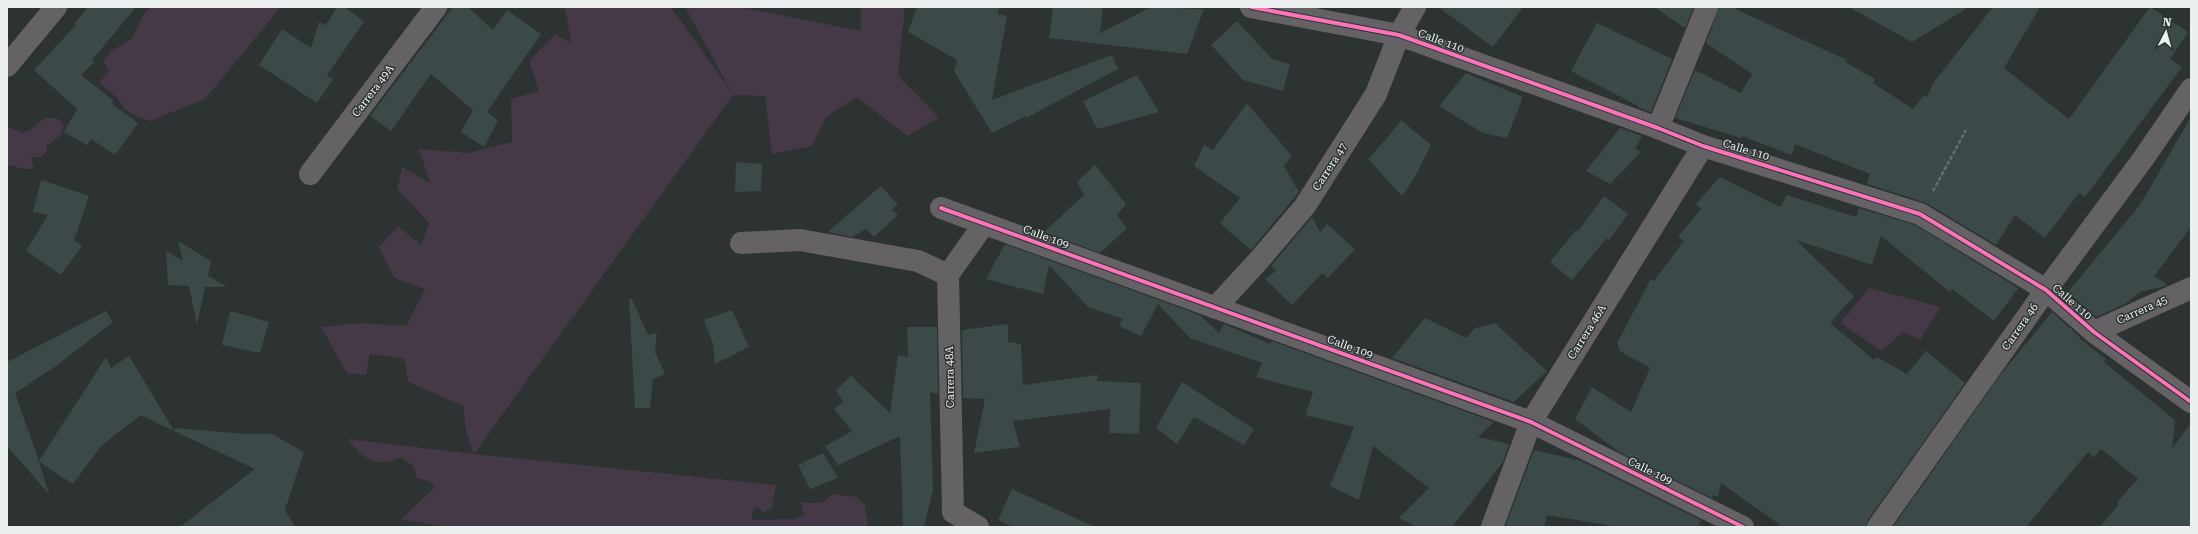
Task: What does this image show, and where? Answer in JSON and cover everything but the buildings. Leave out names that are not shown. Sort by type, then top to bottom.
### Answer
[{"type":"street","points":[[7,66],[56,7]]},
{"type":"street","name":"Carrera 49A","points":[[310,174],[436,7]]},
{"type":"street","name":"Calle 110","points":[[1251,7],[1399,35],[1658,128],[1703,146],[1920,214],[2046,290],[2094,332],[2191,402]]},
{"type":"street","name":"Carrera 47","points":[[1215,308],[1260,259],[1305,206],[1376,94],[1399,35],[1415,7]]},
{"type":"street","points":[[1658,128],[1707,7]]},
{"type":"street","name":"Carrera 46","points":[[1878,527],[2046,290],[2143,159],[2191,89]]},
{"type":"street","name":"Carrera 46A","points":[[1492,527],[1531,422],[1703,146]]},
{"type":"street","name":"Calle 109","points":[[941,208],[1531,422],[1743,527]]},
{"type":"street","points":[[741,243],[800,240],[918,261],[948,275],[984,224]]},
{"type":"street","name":"Carrera 48A","points":[[948,275],[953,512],[978,527]]},
{"type":"street","name":"Carrera 45","points":[[2094,332],[2191,288]]},
{"type":"path","points":[[1920,214],[1966,130]]},
{"type":"shaded area","points":[[151,7],[281,7],[205,99],[150,121],[136,116],[126,110],[116,97],[99,82],[109,72],[103,61],[113,50],[132,38],[144,14]]},
{"type":"shaded area","points":[[565,7],[671,7],[731,91],[685,7],[740,7],[861,31],[861,7],[905,7],[898,75],[939,118],[907,136],[857,97],[826,117],[812,146],[772,154],[765,96],[733,95],[474,454],[466,431],[463,406],[408,382],[405,359],[370,354],[366,375],[347,373],[321,327],[360,323],[406,326],[425,289],[394,278],[379,247],[398,226],[421,245],[429,223],[397,189],[402,167],[430,183],[419,149],[468,153],[512,142],[511,99],[539,91],[529,61],[555,34],[571,43]]},
{"type":"shaded area","points":[[45,118],[57,118],[64,126],[60,136],[46,146],[47,152],[41,157],[31,157],[34,169],[7,165],[7,126],[22,133],[32,129]]},
{"type":"shaded area","points":[[1869,288],[1941,307],[1920,340],[1903,332],[1882,351],[1840,323]]},
{"type":"shaded area","points":[[347,439],[474,454],[776,485],[772,507],[765,513],[757,507],[752,512],[753,520],[794,519],[804,515],[801,502],[822,502],[829,498],[832,494],[857,497],[865,506],[868,527],[444,527],[401,519],[435,487],[429,481],[417,478],[414,467],[402,457],[385,462],[371,460],[359,452]]},
{"type":"cycle path","points":[[1251,7],[1399,35],[1658,128],[1703,146],[1920,214],[2046,290],[2094,332],[2191,402]]},
{"type":"cycle path","points":[[941,208],[1531,422],[1743,527]]}]
